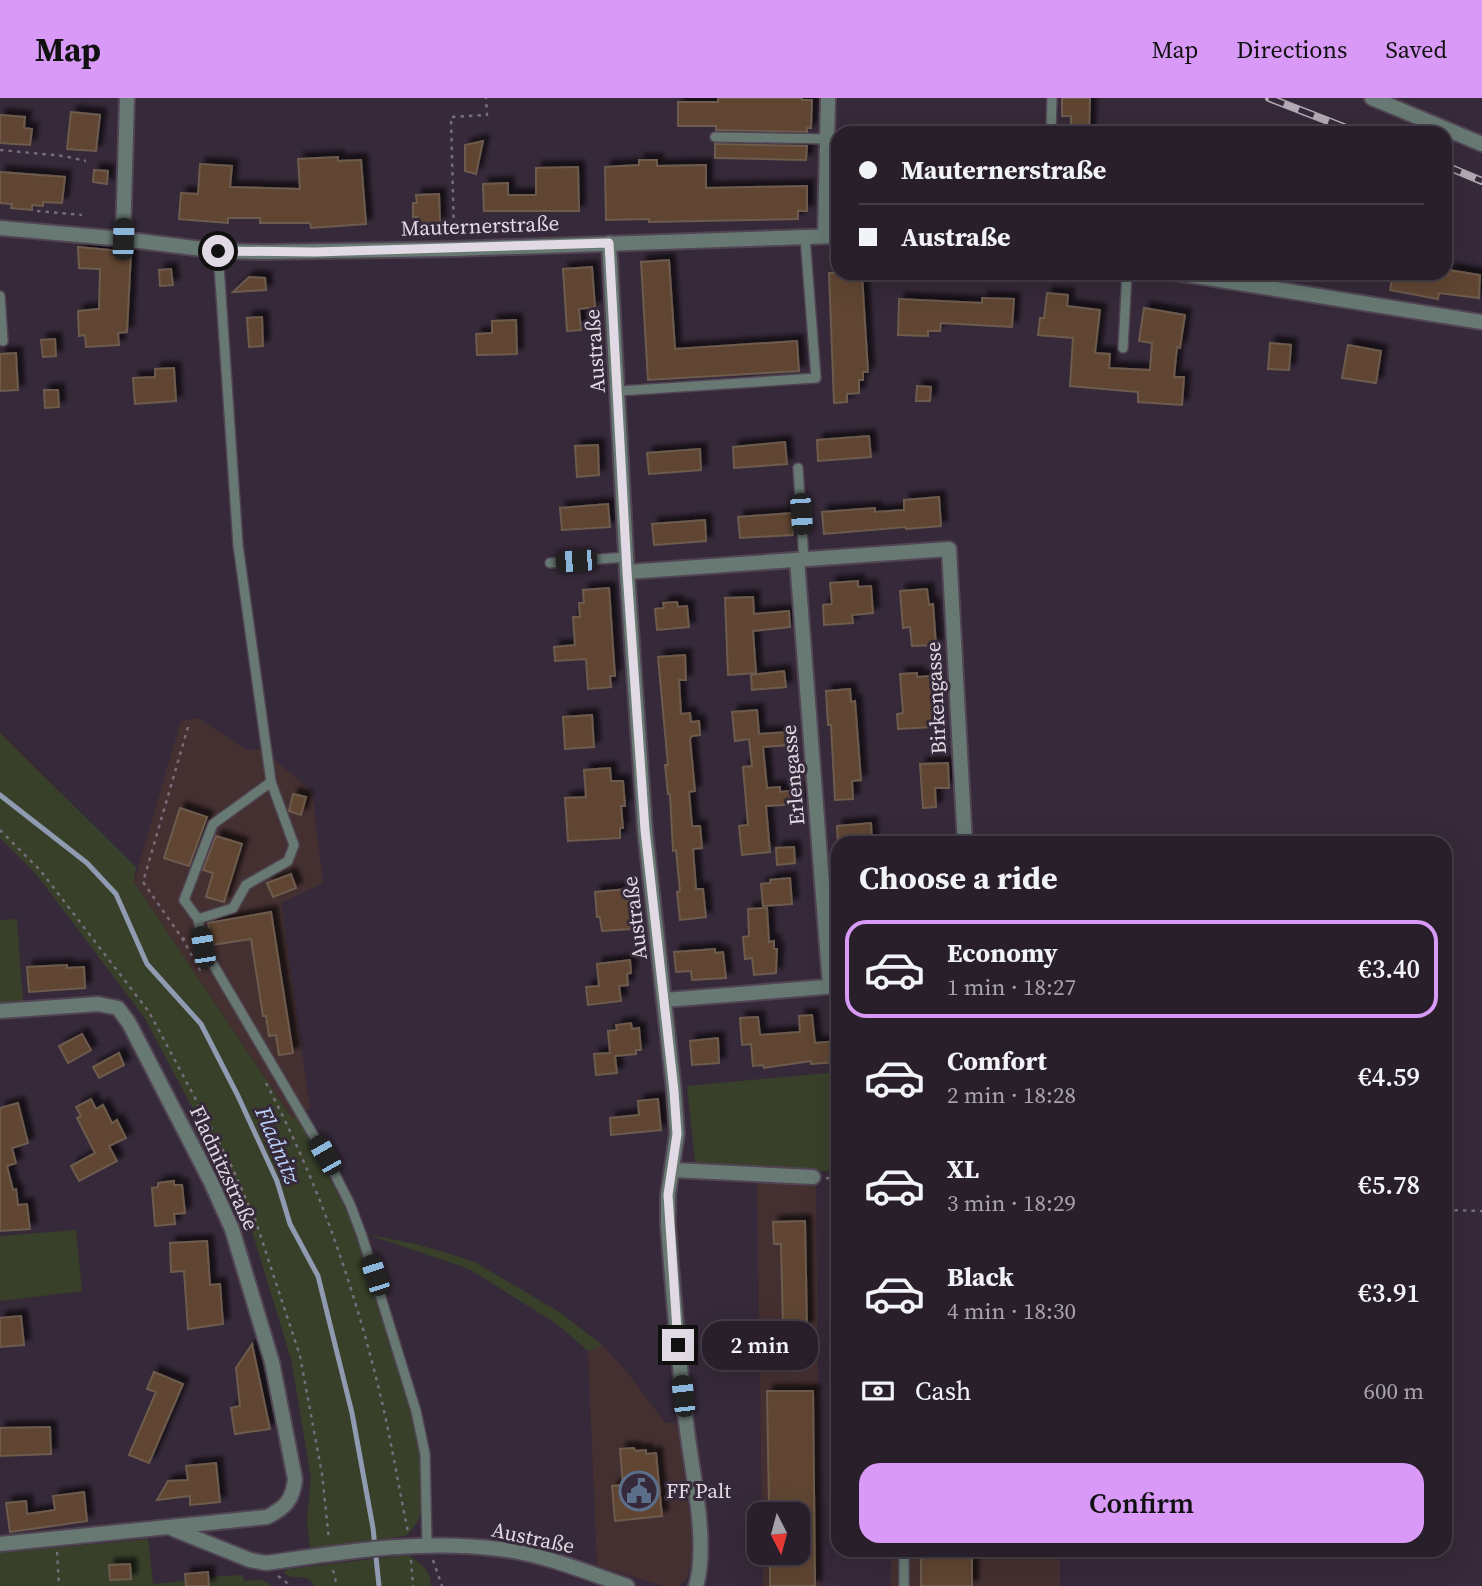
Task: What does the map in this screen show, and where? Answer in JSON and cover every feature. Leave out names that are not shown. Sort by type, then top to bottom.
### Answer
[{"type":"street","points":[[123,239],[127,98]]},
{"type":"street","points":[[828,98],[831,217]]},
{"type":"street","points":[[1372,98],[1439,126]]},
{"type":"street","points":[[1452,131],[1482,144]]},
{"type":"street","name":"Mauternerstraße","points":[[0,228],[218,251],[315,252],[831,236]]},
{"type":"street","name":"Austraße","points":[[609,243],[645,830],[677,1134],[668,1195],[668,1225],[685,1421],[699,1534],[700,1566],[696,1586]]},
{"type":"street","points":[[1221,280],[1482,321]]},
{"type":"street","name":"Birkengasse","points":[[801,560],[949,549],[965,836]]},
{"type":"street","points":[[627,565],[801,560]]},
{"type":"street","name":"Erlengasse","points":[[801,560],[831,947]]},
{"type":"street","points":[[665,1000],[831,986]]},
{"type":"street","name":"Fladnitzstraße","points":[[0,1011],[98,1004],[118,1008],[129,1023],[210,1180],[232,1229],[272,1362],[295,1479],[293,1496],[282,1509],[267,1517],[168,1527]]},
{"type":"street","points":[[673,1170],[813,1177]]},
{"type":"street","points":[[0,1544],[168,1527]]},
{"type":"street","name":"Austraße","points":[[168,1527],[250,1560],[266,1563],[427,1544],[501,1549],[556,1562],[627,1586]]},
{"type":"lane","points":[[1051,126],[1052,98]]},
{"type":"lane","points":[[715,137],[827,139]]},
{"type":"lane","points":[[619,391],[816,378],[805,237]]},
{"type":"lane","points":[[198,919],[233,908],[246,884],[288,861],[294,845],[271,782],[238,545],[218,251]]},
{"type":"lane","points":[[1123,348],[1127,280]]},
{"type":"lane","points":[[0,296],[3,341]]},
{"type":"lane","points":[[798,468],[801,560]]},
{"type":"lane","points":[[550,563],[627,565]]},
{"type":"lane","points":[[271,782],[213,824],[184,900],[198,919],[203,947],[325,1155],[350,1204],[416,1411],[425,1454],[427,1544]]},
{"type":"lane","points":[[904,1557],[904,1586]]},
{"type":"path","points":[[454,249],[451,117],[487,115],[486,98]]},
{"type":"path","points":[[0,150],[64,156],[86,162]]},
{"type":"path","points":[[37,211],[82,215]]},
{"type":"path","points":[[188,727],[143,882],[182,938],[203,947]]},
{"type":"path","points":[[0,830],[40,870],[149,1012]]},
{"type":"path","points":[[268,1087],[311,1177],[342,1260],[382,1402],[411,1545],[412,1586]]},
{"type":"path","points":[[1452,1210],[1482,1212]]},
{"type":"path","points":[[57,1539],[59,1586]]},
{"type":"path","points":[[427,1544],[442,1586]]},
{"type":"shaded area","points":[[198,718],[247,750],[271,749],[273,759],[312,791],[323,883],[281,903],[310,1109],[293,1119],[134,882],[181,721]]},
{"type":"shaded area","points":[[757,1183],[816,1183],[820,1586],[763,1586],[763,1565],[810,1565],[810,1502],[762,1502]]},
{"type":"shaded area","points":[[602,1345],[627,1372],[665,1423],[677,1423],[692,1534],[691,1563],[687,1578],[679,1586],[664,1586],[597,1566],[588,1351]]},
{"type":"shaded area","points":[[891,1557],[1060,1557],[1060,1586],[891,1586]]},
{"type":"green space","points":[[0,733],[136,867],[134,882],[292,1118],[297,1116],[335,1182],[363,1253],[417,1436],[421,1464],[420,1514],[415,1526],[406,1536],[310,1548],[307,1521],[311,1477],[291,1359],[250,1225],[226,1171],[144,1017],[36,874],[0,838]]},
{"type":"green space","points":[[17,919],[23,1001],[0,1003],[0,920]]},
{"type":"green space","points":[[831,1073],[831,1172],[695,1162],[687,1086]]},
{"type":"green space","points":[[76,1230],[82,1291],[0,1301],[0,1236]]},
{"type":"green space","points":[[366,1234],[416,1244],[473,1261],[561,1313],[602,1345],[588,1351],[557,1324],[469,1269]]},
{"type":"green space","points":[[148,1539],[153,1584],[185,1581],[185,1574],[208,1572],[209,1577],[243,1575],[244,1581],[263,1580],[272,1586],[0,1586],[0,1553]]},
{"type":"green space","points":[[408,1555],[427,1571],[431,1586],[314,1586],[308,1579],[284,1573],[288,1569]]},
{"type":"building","points":[[718,98],[812,100],[811,128],[807,128],[807,132],[716,130],[716,126],[678,126],[678,102],[718,102]]},
{"type":"building","points":[[1062,98],[1090,98],[1089,126],[1071,126],[1071,116],[1062,116]]},
{"type":"building","points":[[71,112],[100,115],[96,151],[67,149]]},
{"type":"building","points":[[0,115],[25,117],[24,128],[32,129],[30,145],[0,143]]},
{"type":"building","points":[[483,141],[476,174],[465,171],[465,145]]},
{"type":"building","points":[[715,144],[807,146],[806,160],[715,158]]},
{"type":"building","points":[[338,157],[338,161],[361,160],[366,224],[311,228],[310,223],[260,223],[260,218],[228,218],[228,223],[179,219],[181,193],[198,194],[200,164],[232,166],[230,187],[300,189],[298,159]]},
{"type":"building","points":[[639,160],[657,160],[657,166],[706,165],[706,188],[807,186],[807,211],[798,211],[798,219],[649,222],[649,219],[606,220],[605,167],[639,165]]},
{"type":"building","points":[[578,167],[579,211],[484,211],[483,184],[508,183],[508,195],[536,195],[536,168]]},
{"type":"building","points":[[94,170],[108,171],[107,184],[93,182]]},
{"type":"building","points":[[0,172],[65,177],[62,203],[43,202],[43,206],[32,205],[32,210],[11,208],[12,204],[0,203]]},
{"type":"building","points":[[439,194],[440,223],[417,224],[417,217],[413,217],[416,195]]},
{"type":"building","points":[[78,247],[131,252],[127,332],[118,333],[119,345],[86,347],[85,335],[79,336],[78,311],[99,309],[100,269],[79,268]]},
{"type":"building","points":[[669,260],[675,349],[797,341],[799,371],[648,380],[641,262]]},
{"type":"building","points":[[592,267],[595,307],[579,309],[581,330],[567,331],[563,269]]},
{"type":"building","points":[[171,269],[173,285],[160,286],[159,270]]},
{"type":"building","points":[[1452,270],[1480,275],[1479,298],[1439,293],[1438,299],[1390,290],[1392,280],[1452,280]]},
{"type":"building","points":[[829,273],[831,280],[862,280],[868,372],[863,372],[863,380],[859,380],[859,393],[847,394],[847,402],[834,403]]},
{"type":"building","points":[[249,277],[265,278],[266,290],[233,292]]},
{"type":"building","points":[[1047,293],[1068,295],[1067,306],[1100,310],[1095,353],[1110,354],[1109,368],[1150,370],[1152,343],[1139,341],[1144,308],[1185,315],[1180,348],[1177,347],[1174,377],[1184,377],[1182,405],[1138,402],[1138,392],[1070,386],[1073,338],[1038,335],[1040,318],[1044,318]]},
{"type":"building","points":[[982,298],[1014,299],[1012,327],[941,323],[940,331],[928,331],[928,336],[898,335],[899,299],[982,303]]},
{"type":"building","points":[[262,317],[263,346],[249,347],[247,318]]},
{"type":"building","points":[[516,320],[517,354],[477,355],[476,334],[492,333],[492,321]]},
{"type":"building","points":[[55,339],[56,356],[43,357],[41,340]]},
{"type":"building","points":[[1270,343],[1291,345],[1289,370],[1268,369]]},
{"type":"building","points":[[1348,345],[1381,351],[1376,383],[1342,378]]},
{"type":"building","points":[[16,353],[18,390],[0,391],[0,354]]},
{"type":"building","points":[[174,368],[176,401],[135,404],[133,378],[155,377],[155,369]]},
{"type":"building","points":[[917,386],[931,387],[930,401],[916,401]]},
{"type":"building","points":[[44,390],[58,390],[59,407],[45,408]]},
{"type":"building","points":[[869,436],[871,457],[818,461],[817,440]]},
{"type":"building","points":[[785,442],[787,464],[734,468],[733,447]]},
{"type":"building","points":[[598,445],[599,475],[577,477],[575,446]]},
{"type":"building","points":[[700,449],[701,470],[649,474],[647,453]]},
{"type":"building","points":[[939,497],[941,526],[824,534],[822,512],[875,508],[875,512],[904,510],[904,500]]},
{"type":"building","points":[[608,504],[610,527],[562,530],[560,508]]},
{"type":"building","points":[[792,513],[793,535],[740,538],[738,517]]},
{"type":"building","points":[[705,520],[706,541],[654,545],[652,524]]},
{"type":"building","points":[[858,581],[858,587],[871,586],[873,613],[852,615],[853,623],[824,625],[823,605],[832,604],[830,583]]},
{"type":"building","points":[[609,588],[615,676],[610,676],[611,687],[588,689],[586,659],[555,661],[554,647],[575,645],[573,617],[580,617],[579,603],[584,603],[583,590]]},
{"type":"building","points":[[927,589],[929,605],[933,604],[936,645],[912,646],[910,627],[903,628],[900,591]]},
{"type":"building","points":[[753,597],[754,614],[789,611],[790,627],[753,631],[756,673],[728,675],[725,598]]},
{"type":"building","points":[[677,602],[678,607],[687,606],[689,627],[657,630],[655,609],[664,608],[663,603]]},
{"type":"building","points":[[685,655],[686,680],[679,680],[681,714],[690,713],[691,722],[699,721],[700,735],[690,739],[695,791],[689,792],[692,826],[700,826],[702,848],[693,849],[696,889],[703,889],[706,917],[680,920],[677,892],[680,891],[676,850],[673,851],[658,657]]},
{"type":"building","points":[[784,671],[786,687],[752,690],[751,675]]},
{"type":"building","points":[[917,673],[917,677],[930,676],[931,684],[934,684],[933,727],[898,729],[897,714],[903,713],[900,674]]},
{"type":"building","points":[[850,689],[851,702],[855,701],[861,780],[852,781],[853,799],[835,800],[831,725],[828,725],[826,691]]},
{"type":"building","points":[[757,710],[759,734],[788,732],[789,745],[763,747],[767,788],[780,787],[780,792],[799,790],[800,804],[766,806],[770,852],[742,855],[739,826],[748,825],[743,767],[752,766],[749,739],[735,741],[732,712]]},
{"type":"building","points":[[592,715],[594,747],[565,749],[563,717]]},
{"type":"building","points":[[948,763],[949,788],[935,788],[936,807],[923,808],[920,764]]},
{"type":"building","points":[[610,768],[611,781],[623,781],[625,806],[621,806],[623,828],[620,828],[620,838],[568,841],[565,798],[586,797],[584,770]]},
{"type":"building","points":[[293,794],[306,797],[301,815],[289,811]]},
{"type":"building","points":[[180,808],[207,817],[189,866],[164,858]]},
{"type":"building","points":[[871,823],[872,836],[838,836],[837,826]]},
{"type":"building","points":[[216,836],[242,844],[224,902],[206,897],[213,873],[203,870]]},
{"type":"building","points":[[794,847],[795,863],[777,865],[776,848]]},
{"type":"building","points":[[291,874],[296,888],[273,897],[267,883]]},
{"type":"building","points":[[790,878],[792,904],[763,906],[761,884]]},
{"type":"building","points":[[627,889],[631,929],[602,931],[600,917],[597,917],[595,892]]},
{"type":"building","points":[[767,908],[769,942],[774,941],[774,949],[777,949],[776,973],[754,975],[752,958],[745,959],[743,937],[749,936],[748,909]]},
{"type":"building","points":[[271,912],[293,1053],[279,1055],[276,1035],[269,1036],[266,1016],[263,1016],[251,939],[212,945],[208,923]]},
{"type":"building","points":[[715,949],[715,953],[723,952],[726,978],[692,980],[691,971],[676,972],[674,952]]},
{"type":"building","points":[[630,960],[628,985],[619,986],[621,1001],[588,1005],[586,987],[599,986],[597,964]]},
{"type":"building","points":[[67,965],[67,968],[84,967],[85,988],[29,992],[27,967]]},
{"type":"building","points":[[812,1015],[815,1043],[831,1042],[831,1063],[811,1064],[811,1061],[764,1068],[763,1065],[753,1066],[751,1044],[742,1045],[740,1018],[758,1017],[760,1035],[800,1032],[799,1016]]},
{"type":"building","points":[[631,1023],[632,1029],[639,1028],[641,1050],[636,1050],[636,1054],[615,1056],[617,1073],[596,1075],[594,1054],[610,1053],[608,1031],[617,1030],[616,1025]]},
{"type":"building","points":[[82,1034],[91,1050],[68,1063],[59,1046]]},
{"type":"building","points":[[718,1038],[719,1063],[692,1065],[690,1041]]},
{"type":"building","points":[[119,1053],[124,1065],[99,1078],[93,1067]]},
{"type":"building","points":[[91,1099],[96,1109],[103,1105],[112,1123],[117,1120],[126,1138],[109,1146],[117,1161],[79,1181],[71,1166],[95,1153],[77,1118],[81,1116],[76,1107]]},
{"type":"building","points":[[658,1099],[661,1130],[611,1135],[610,1118],[639,1115],[638,1101]]},
{"type":"building","points":[[18,1103],[28,1143],[12,1148],[16,1163],[7,1166],[13,1190],[16,1189],[18,1205],[27,1204],[30,1229],[0,1231],[0,1108]]},
{"type":"building","points":[[174,1181],[174,1185],[182,1185],[185,1213],[174,1214],[175,1224],[155,1226],[152,1188],[158,1187],[158,1183]]},
{"type":"building","points":[[805,1221],[807,1327],[783,1327],[781,1244],[774,1244],[773,1222]]},
{"type":"building","points":[[207,1241],[210,1285],[220,1284],[223,1324],[188,1329],[184,1271],[171,1272],[170,1243]]},
{"type":"building","points":[[21,1316],[24,1345],[0,1347],[0,1318]]},
{"type":"building","points":[[252,1344],[270,1429],[235,1434],[231,1408],[240,1406],[236,1368]]},
{"type":"building","points":[[154,1372],[183,1384],[149,1463],[129,1455],[156,1392],[147,1389]]},
{"type":"building","points":[[767,1391],[813,1391],[815,1586],[770,1586],[770,1565],[810,1565],[810,1502],[769,1502]]},
{"type":"building","points":[[50,1427],[51,1454],[0,1456],[0,1428]]},
{"type":"building","points":[[634,1448],[635,1451],[646,1450],[646,1454],[656,1453],[662,1516],[615,1521],[612,1486],[623,1485],[620,1449]]},
{"type":"building","points":[[216,1463],[220,1502],[190,1505],[190,1496],[157,1500],[168,1481],[188,1480],[186,1466]]},
{"type":"building","points":[[84,1492],[87,1521],[10,1532],[6,1503],[26,1501],[27,1514],[55,1510],[53,1496]]},
{"type":"building","points":[[921,1557],[972,1557],[972,1586],[921,1586]]},
{"type":"building","points":[[130,1564],[131,1579],[110,1580],[109,1565]]},
{"type":"building","points":[[208,1572],[209,1586],[186,1586],[185,1574]]},
{"type":"waterway","name":"Fladnitz","points":[[0,795],[87,863],[116,894],[147,964],[201,1024],[238,1096],[277,1181],[290,1224],[318,1276],[352,1413],[373,1528],[379,1586]]},
{"type":"railway","points":[[1269,98],[1341,126]]},
{"type":"railway","points":[[1452,168],[1482,181]]},
{"type":"place","name":"FF Palt","points":[[639,1491]]},
{"type":"route","points":[[218,251],[315,252],[609,243],[627,572],[645,830],[677,1134],[668,1195],[668,1225],[678,1345]]}]
